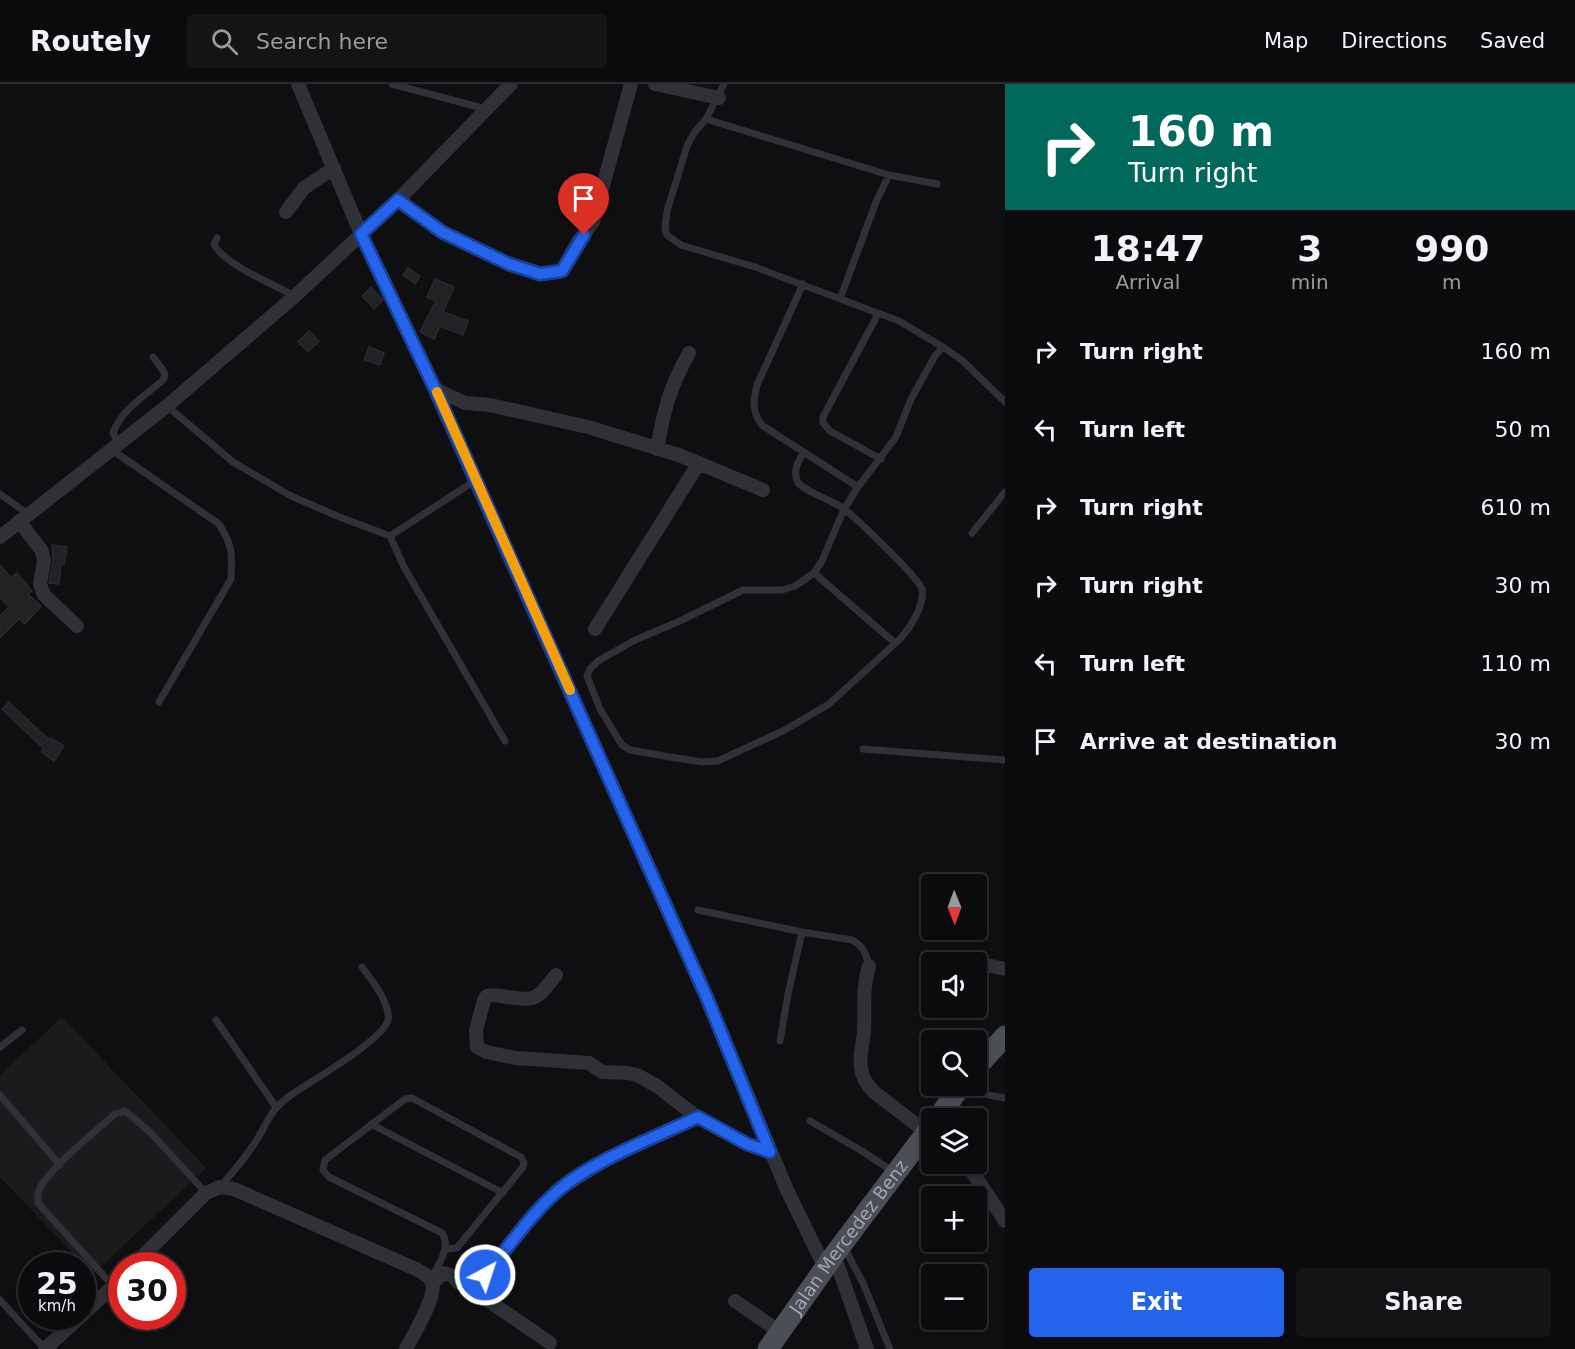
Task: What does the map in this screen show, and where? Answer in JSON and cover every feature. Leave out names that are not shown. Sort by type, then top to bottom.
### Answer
[{"type":"main road","points":[[987,1056],[1005,1036]]},
{"type":"main road","name":"Jalan Mercedez Benz","points":[[774,1340],[921,1141]]},
{"type":"street","points":[[298,84],[361,234],[435,389],[707,998],[770,1152],[834,1256],[867,1349]]},
{"type":"street","points":[[0,537],[167,406],[295,296],[398,200],[511,84]]},
{"type":"street","points":[[398,200],[442,232],[509,264],[540,274],[562,271],[577,243],[593,222],[631,84]]},
{"type":"street","points":[[655,84],[719,98]]},
{"type":"street","points":[[286,212],[304,188],[334,168]]},
{"type":"street","points":[[657,449],[664,407],[688,353]]},
{"type":"street","points":[[435,389],[465,404],[490,405],[588,427],[679,455],[763,490]]},
{"type":"street","points":[[595,629],[699,463]]},
{"type":"street","points":[[24,517],[42,551],[44,561],[40,584],[44,595],[77,626]]},
{"type":"street","points":[[987,965],[1005,969]]},
{"type":"street","points":[[869,966],[863,986],[864,1033],[860,1068],[866,1085],[874,1092],[921,1116]]},
{"type":"street","points":[[556,975],[539,995],[531,1000],[487,996],[476,1030],[477,1047],[486,1052],[516,1058],[589,1063],[602,1072],[628,1072],[637,1075],[657,1086],[698,1117],[747,1144],[770,1152]]},
{"type":"street","points":[[473,1290],[534,1214],[561,1188],[609,1158],[698,1117]]},
{"type":"street","points":[[974,1174],[1005,1221]]},
{"type":"street","points":[[147,1252],[206,1193],[220,1186],[234,1189],[407,1265],[418,1270],[431,1281]]},
{"type":"street","points":[[431,1281],[445,1273],[452,1275],[459,1283],[473,1290],[550,1343]]},
{"type":"street","points":[[406,1349],[430,1300],[431,1281]]},
{"type":"street","points":[[96,1302],[108,1290]]},
{"type":"street","points":[[735,1301],[774,1340]]},
{"type":"street","points":[[45,1349],[66,1330]]},
{"type":"lane","points":[[392,84],[486,109]]},
{"type":"lane","points":[[724,84],[719,98],[687,146],[667,211],[665,230],[667,235],[681,245],[803,284],[899,321],[963,361],[1005,402]]},
{"type":"lane","points":[[706,119],[889,175],[937,184]]},
{"type":"lane","points":[[840,299],[876,202],[889,175]]},
{"type":"lane","points":[[217,238],[214,244],[220,254],[295,296]]},
{"type":"lane","points":[[803,284],[757,385],[754,414],[763,426],[858,487]]},
{"type":"lane","points":[[878,314],[823,417],[823,423],[830,431],[881,459]]},
{"type":"lane","points":[[804,452],[795,468],[798,482],[844,509],[907,569],[922,590],[921,602],[904,634],[829,704],[808,717],[718,761],[702,762],[630,750],[622,745],[600,709],[588,682],[587,676],[590,669],[598,661],[635,640],[743,590],[782,590],[795,586],[814,573],[822,561],[844,509],[896,437],[911,399],[927,369],[943,347]]},
{"type":"lane","points":[[153,357],[165,375],[116,424],[113,433],[115,447],[219,524],[229,540],[232,561],[231,579],[159,702]]},
{"type":"lane","points":[[167,406],[233,462],[281,491],[342,519],[390,536],[404,567],[505,741]]},
{"type":"lane","points":[[390,536],[476,480]]},
{"type":"lane","points":[[972,533],[1005,492]]},
{"type":"lane","points":[[0,494],[24,517]]},
{"type":"lane","points":[[814,573],[895,643]]},
{"type":"lane","points":[[863,749],[1005,760]]},
{"type":"lane","points":[[698,910],[852,940],[865,951],[869,966]]},
{"type":"lane","points":[[780,1041],[802,932]]},
{"type":"lane","points":[[220,1186],[252,1148],[276,1107],[384,1029],[388,1016],[386,1007],[362,967]]},
{"type":"lane","points":[[216,1020],[276,1107]]},
{"type":"lane","points":[[0,1047],[22,1030]]},
{"type":"lane","points":[[987,1094],[1005,1098]]},
{"type":"lane","points":[[0,1095],[60,1164]]},
{"type":"lane","points":[[431,1281],[446,1249],[442,1233],[329,1177],[323,1170],[324,1160],[401,1101],[412,1098],[520,1157],[524,1163],[462,1243],[457,1248],[446,1249]]},
{"type":"lane","points":[[108,1273],[38,1203],[38,1193],[46,1179],[60,1164],[115,1114],[125,1111],[150,1132],[206,1193]]},
{"type":"lane","points":[[810,1121],[897,1173]]},
{"type":"lane","points":[[371,1124],[503,1193]]},
{"type":"lane","points":[[834,1256],[863,1282],[890,1349]]},
{"type":"lane","points":[[0,1300],[45,1349]]},
{"type":"shaded area","points":[[62,1017],[206,1168],[116,1252],[108,1252],[108,1260],[96,1271],[96,1252],[72,1252],[0,1177],[0,1075]]},
{"type":"building","points":[[408,268],[420,276],[415,284],[403,275]]},
{"type":"building","points":[[435,279],[454,287],[443,312],[468,321],[463,335],[440,326],[434,339],[420,332],[436,301],[427,297]]},
{"type":"building","points":[[371,287],[383,300],[374,309],[362,296]]},
{"type":"building","points":[[309,331],[319,341],[308,352],[298,342]]},
{"type":"building","points":[[369,347],[384,353],[380,365],[364,360]]},
{"type":"building","points":[[52,545],[67,547],[64,565],[61,564],[59,584],[49,583],[53,562]]},
{"type":"building","points":[[0,565],[11,578],[17,573],[32,591],[28,594],[41,606],[25,624],[19,619],[0,638],[0,616],[9,607],[0,597]]},
{"type":"building","points":[[9,702],[49,740],[50,738],[64,746],[54,761],[41,752],[43,748],[2,709]]},
{"type":"slow traffic","points":[[437,392],[570,690]]},
{"type":"route","points":[[485,1275],[534,1214],[561,1188],[609,1158],[698,1117],[747,1144],[770,1152],[707,998],[435,389],[361,234],[398,200],[442,232],[509,264],[540,274],[562,271],[577,243],[584,235]]}]
